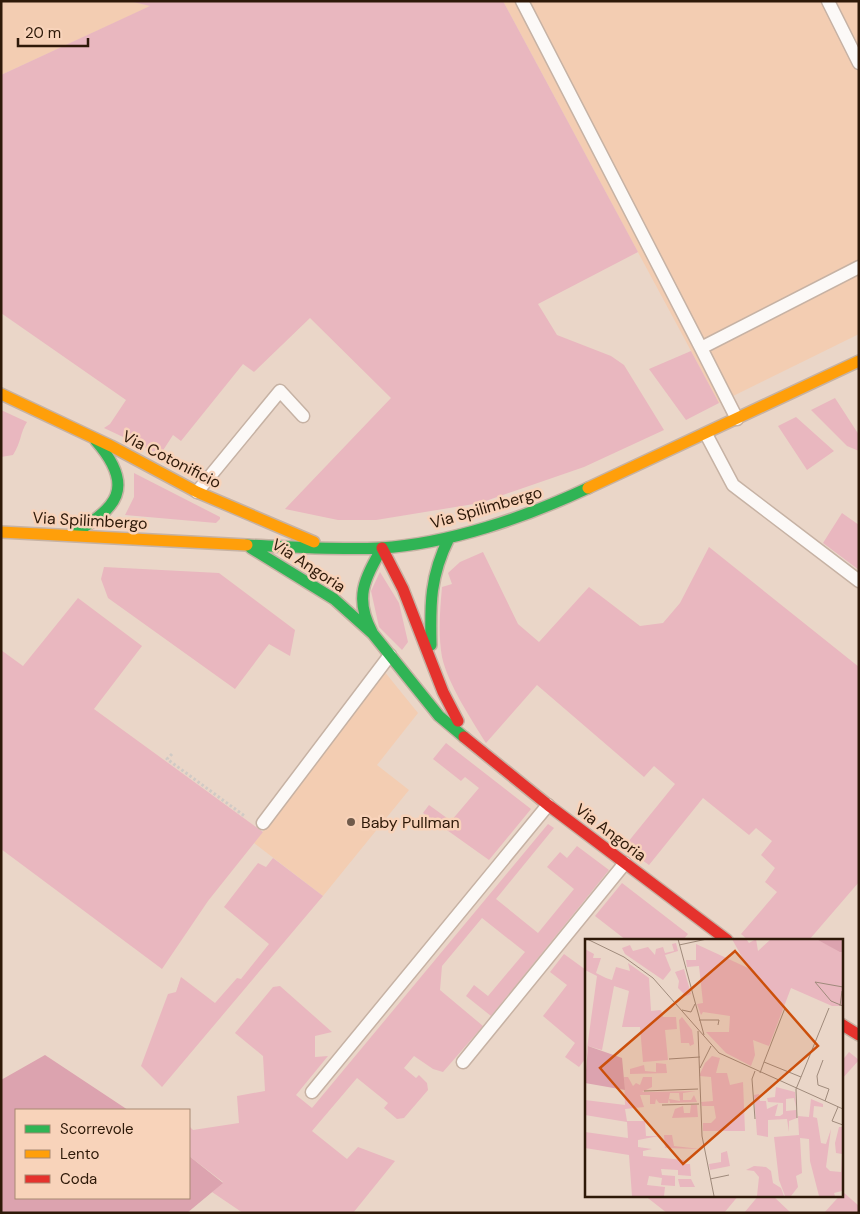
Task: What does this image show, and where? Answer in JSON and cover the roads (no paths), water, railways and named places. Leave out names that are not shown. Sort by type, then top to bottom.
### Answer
[{"type":"street","name":"Via Spilimbergo","points":[[1,532],[329,549],[382,548],[450,538],[554,504],[706,434],[859,360]]},
{"type":"street","name":"Via Cotonificio","points":[[1,394],[93,438],[197,492],[329,549]]},
{"type":"street","name":"Via Cotonificio","points":[[70,535],[101,517],[116,500],[118,485],[117,469],[108,453],[93,438]]},
{"type":"street","name":"Via Angoria","points":[[431,661],[430,586],[437,560],[450,538]]},
{"type":"street","name":"Via Angoria","points":[[248,546],[334,599],[373,634],[439,716],[548,805],[726,939]]},
{"type":"street","name":"Via Angoria","points":[[373,634],[362,613],[363,592],[368,575],[382,548]]},
{"type":"street","name":"Via Angoria","points":[[382,548],[402,584],[416,626],[448,705],[478,749]]},
{"type":"street","points":[[842,1025],[859,1035]]},
{"type":"lane","points":[[522,1],[737,418]]},
{"type":"lane","points":[[828,1],[859,63]]},
{"type":"lane","points":[[701,348],[859,267]]},
{"type":"lane","points":[[197,492],[280,391],[303,416]]},
{"type":"lane","points":[[706,434],[733,485],[859,581]]},
{"type":"lane","points":[[263,823],[390,655]]},
{"type":"lane","points":[[312,1092],[548,805]]},
{"type":"lane","points":[[463,1062],[625,863]]},
{"type":"place","name":"Baby Pullman","points":[[351,822]]}]
